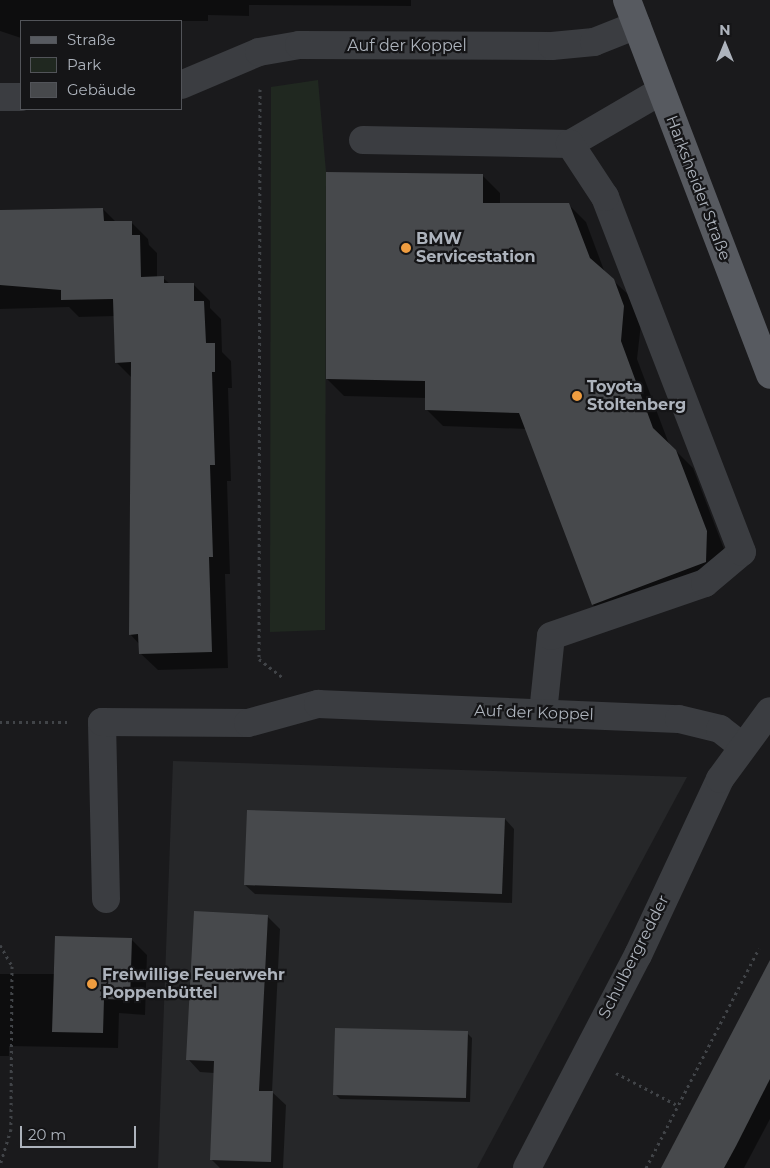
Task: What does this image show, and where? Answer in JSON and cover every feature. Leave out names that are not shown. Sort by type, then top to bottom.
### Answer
[{"type":"main road","name":"Harksheider Straße","points":[[627,0],[770,375]]},
{"type":"street","name":"Auf der Koppel","points":[[182,85],[259,52],[299,45],[552,46],[594,42],[637,25]]},
{"type":"street","points":[[363,140],[570,144],[661,91]]},
{"type":"street","points":[[0,97],[20,97]]},
{"type":"street","points":[[543,714],[551,636],[705,582],[742,552],[605,197],[570,144]]},
{"type":"street","name":"Auf der Koppel","points":[[102,722],[248,723],[318,704],[679,719],[720,729],[743,747]]},
{"type":"street","name":"Schulbergredder","points":[[527,1168],[638,955],[720,779],[770,711]]},
{"type":"street","points":[[102,722],[106,898]]},
{"type":"street","points":[[743,747],[770,742]]},
{"type":"path","points":[[259,52],[259,659],[318,704]]},
{"type":"path","points":[[0,722],[102,722]]},
{"type":"path","points":[[0,945],[12,966],[11,1129],[0,1164]]},
{"type":"path","points":[[646,1168],[759,948]]},
{"type":"path","points":[[584,1056],[678,1105]]},
{"type":"shaded area","points":[[173,761],[687,777],[477,1168],[158,1168]]},
{"type":"green space","points":[[318,80],[326,172],[325,630],[270,632],[271,87]]},
{"type":"building","name":"Toyota Stoltenberg","points":[[326,172],[483,174],[483,203],[569,203],[590,258],[614,279],[624,306],[621,341],[653,428],[676,450],[707,531],[706,562],[592,605],[519,413],[425,410],[425,381],[326,379]]},
{"type":"building","points":[[103,208],[104,221],[132,221],[132,235],[140,235],[141,277],[164,276],[164,283],[194,283],[194,301],[204,301],[206,343],[215,343],[215,372],[212,372],[215,465],[210,465],[213,557],[209,557],[212,652],[139,654],[138,634],[129,635],[131,362],[115,363],[113,299],[61,300],[61,290],[0,285],[0,210]]},
{"type":"building","points":[[247,810],[505,818],[502,894],[244,885]]},
{"type":"building","points":[[194,911],[268,915],[259,1091],[273,1091],[271,1162],[210,1160],[214,1061],[186,1060]]},
{"type":"building","name":"Freiwillige Feuerwehr Poppenbüttel","points":[[55,936],[132,938],[130,1000],[104,999],[103,1033],[52,1032]]},
{"type":"building","points":[[770,960],[770,1079],[736,1146],[724,1168],[661,1168]]},
{"type":"building","points":[[335,1028],[468,1031],[466,1098],[333,1095]]},
{"type":"place","name":"BMW Servicestation","points":[[406,248]]},
{"type":"place","name":"Toyota Stoltenberg","points":[[577,396]]},
{"type":"place","name":"Freiwillige Feuerwehr Poppenbüttel","points":[[92,984]]}]
